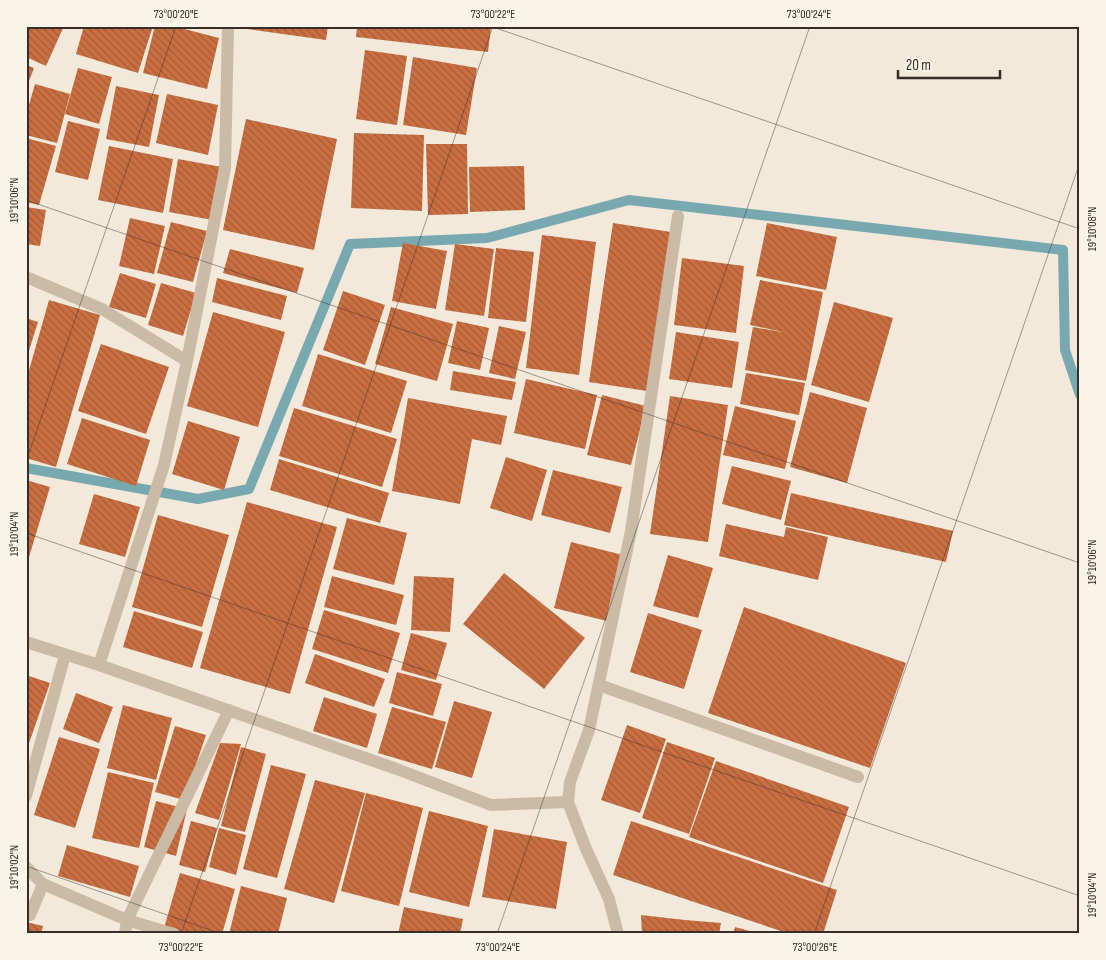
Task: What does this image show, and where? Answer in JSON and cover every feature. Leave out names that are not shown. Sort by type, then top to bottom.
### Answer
[{"type":"street","points":[[98,665],[164,465],[187,361],[225,168],[228,26]]},
{"type":"street","points":[[618,934],[609,899],[586,850],[568,802],[570,782],[589,730],[631,531],[678,216]]},
{"type":"street","points":[[26,277],[102,309],[187,361]]},
{"type":"street","points":[[26,642],[98,665],[394,768],[491,805],[568,802]]},
{"type":"street","points":[[26,796],[65,656]]},
{"type":"street","points":[[599,685],[858,777]]},
{"type":"street","points":[[125,934],[127,920],[228,710]]},
{"type":"street","points":[[26,867],[42,884],[127,920],[174,934]]},
{"type":"street","points":[[26,914],[30,915],[42,884]]},
{"type":"building","points":[[26,26],[64,26],[46,66],[26,57]]},
{"type":"building","points":[[84,26],[153,26],[138,73],[76,54]]},
{"type":"building","points":[[155,26],[173,26],[219,38],[207,89],[143,73]]},
{"type":"building","points":[[226,26],[328,26],[326,40]]},
{"type":"building","points":[[357,26],[491,26],[488,52],[356,37]]},
{"type":"building","points":[[365,50],[407,56],[397,125],[356,119]]},
{"type":"building","points":[[413,57],[477,68],[466,135],[403,125]]},
{"type":"building","points":[[26,65],[34,68],[26,89]]},
{"type":"building","points":[[78,68],[112,77],[99,124],[65,114]]},
{"type":"building","points":[[35,84],[70,94],[57,143],[26,135],[26,115]]},
{"type":"building","points":[[116,86],[159,95],[149,147],[106,139]]},
{"type":"building","points":[[167,94],[218,105],[208,155],[156,143]]},
{"type":"building","points":[[246,119],[337,139],[314,250],[223,230]]},
{"type":"building","points":[[68,121],[100,129],[88,180],[55,172]]},
{"type":"building","points":[[354,133],[424,135],[422,211],[351,208]]},
{"type":"building","points":[[26,138],[56,146],[39,205],[26,202]]},
{"type":"building","points":[[426,144],[467,144],[468,214],[428,215]]},
{"type":"building","points":[[109,146],[173,159],[163,213],[98,200]]},
{"type":"building","points":[[178,159],[222,167],[212,220],[169,212]]},
{"type":"building","points":[[524,166],[525,210],[470,212],[469,167]]},
{"type":"building","points":[[26,207],[46,210],[40,246],[26,244]]},
{"type":"building","points":[[130,218],[165,226],[154,274],[119,266]]},
{"type":"building","points":[[171,222],[207,231],[193,282],[157,273]]},
{"type":"building","points":[[613,223],[671,232],[647,391],[589,382]]},
{"type":"building","points":[[767,223],[837,237],[826,290],[756,276]]},
{"type":"building","points":[[542,235],[596,242],[579,375],[526,368]]},
{"type":"building","points":[[403,243],[447,251],[436,309],[392,301]]},
{"type":"building","points":[[455,244],[494,249],[484,316],[445,310]]},
{"type":"building","points":[[496,248],[534,252],[526,322],[488,318]]},
{"type":"building","points":[[230,249],[304,268],[297,293],[223,273]]},
{"type":"building","points":[[682,258],[744,266],[736,333],[674,325]]},
{"type":"building","points":[[120,273],[156,284],[146,318],[109,307]]},
{"type":"building","points":[[217,278],[287,296],[281,320],[212,302]]},
{"type":"building","points":[[760,280],[823,292],[806,381],[745,370],[753,327],[788,333],[750,325]]},
{"type":"building","points":[[161,283],[196,293],[183,336],[148,325]]},
{"type":"building","points":[[343,291],[385,305],[365,365],[323,350]]},
{"type":"building","points":[[49,300],[100,315],[56,467],[26,458],[26,381]]},
{"type":"building","points":[[834,302],[893,318],[869,402],[811,385]]},
{"type":"building","points":[[391,307],[453,324],[437,381],[375,364]]},
{"type":"building","points":[[213,312],[285,332],[258,427],[187,406]]},
{"type":"building","points":[[26,318],[38,322],[27,357],[26,356]]},
{"type":"building","points":[[457,321],[489,328],[480,370],[448,363]]},
{"type":"building","points":[[499,326],[526,332],[515,379],[489,373]]},
{"type":"building","points":[[676,332],[739,342],[732,388],[669,379]]},
{"type":"building","points":[[101,344],[169,367],[146,434],[78,411]]},
{"type":"building","points":[[318,354],[407,381],[391,433],[302,406]]},
{"type":"building","points":[[453,371],[516,382],[512,400],[450,390]]},
{"type":"building","points":[[746,373],[805,383],[799,415],[740,404]]},
{"type":"building","points":[[526,379],[597,395],[585,449],[514,433]]},
{"type":"building","points":[[810,392],[867,408],[847,483],[790,467]]},
{"type":"building","points":[[602,395],[646,406],[631,465],[587,455]]},
{"type":"building","points":[[670,396],[728,405],[708,542],[650,534]]},
{"type":"building","points":[[408,398],[507,416],[501,445],[472,439],[460,504],[392,491]]},
{"type":"building","points":[[735,406],[796,421],[785,469],[723,455]]},
{"type":"building","points":[[294,408],[397,439],[382,487],[279,456]]},
{"type":"building","points":[[82,418],[150,440],[136,486],[67,464]]},
{"type":"building","points":[[188,421],[240,437],[224,490],[172,474]]},
{"type":"building","points":[[506,457],[547,470],[532,521],[490,508]]},
{"type":"building","points":[[279,459],[389,493],[380,523],[270,490]]},
{"type":"building","points":[[732,466],[791,481],[781,520],[722,504]]},
{"type":"building","points":[[553,470],[622,487],[610,533],[541,515]]},
{"type":"building","points":[[26,480],[50,487],[27,564],[26,563]]},
{"type":"building","points":[[791,493],[953,531],[946,562],[784,525]]},
{"type":"building","points":[[94,494],[140,507],[125,557],[79,544]]},
{"type":"building","points":[[247,502],[337,527],[290,694],[200,668]]},
{"type":"building","points":[[158,515],[229,535],[202,627],[132,607]]},
{"type":"building","points":[[347,518],[407,533],[394,585],[333,569]]},
{"type":"building","points":[[726,524],[784,537],[786,527],[828,537],[818,580],[719,556]]},
{"type":"building","points":[[571,542],[623,555],[607,621],[554,608]]},
{"type":"building","points":[[668,555],[713,568],[698,618],[653,606]]},
{"type":"building","points":[[504,573],[585,638],[544,689],[463,624]]},
{"type":"building","points":[[332,576],[404,595],[396,625],[324,607]]},
{"type":"building","points":[[414,576],[454,578],[450,632],[411,630]]},
{"type":"building","points":[[744,607],[906,663],[870,768],[708,713]]},
{"type":"building","points":[[324,610],[400,633],[388,673],[312,649]]},
{"type":"building","points":[[134,611],[203,632],[192,668],[123,647]]},
{"type":"building","points":[[648,613],[702,630],[684,689],[630,672]]},
{"type":"building","points":[[411,633],[447,643],[436,680],[401,670]]},
{"type":"building","points":[[315,654],[385,679],[374,707],[305,683]]},
{"type":"building","points":[[397,672],[442,684],[433,716],[389,703]]},
{"type":"building","points":[[26,675],[50,683],[27,749],[26,749]]},
{"type":"building","points":[[76,693],[113,707],[99,743],[63,729]]},
{"type":"building","points":[[324,697],[377,714],[367,748],[313,731]]},
{"type":"building","points":[[454,701],[492,712],[472,778],[435,767]]},
{"type":"building","points":[[123,705],[172,718],[156,780],[107,768]]},
{"type":"building","points":[[392,707],[446,722],[432,769],[378,753]]},
{"type":"building","points":[[627,725],[666,739],[640,813],[601,800]]},
{"type":"building","points":[[175,726],[206,735],[184,800],[155,792]]},
{"type":"building","points":[[59,737],[100,749],[75,828],[34,815]]},
{"type":"building","points":[[667,742],[715,758],[689,834],[642,818]]},
{"type":"building","points":[[220,743],[241,744],[219,820],[195,813]]},
{"type":"building","points":[[241,747],[266,754],[245,832],[221,826]]},
{"type":"building","points":[[716,761],[849,807],[823,883],[689,837]]},
{"type":"building","points":[[271,765],[306,774],[277,878],[243,869]]},
{"type":"building","points":[[108,772],[154,783],[139,848],[92,838]]},
{"type":"building","points":[[315,780],[365,793],[334,903],[284,889]]},
{"type":"building","points":[[366,793],[423,808],[399,906],[341,891]]},
{"type":"building","points":[[156,801],[187,809],[176,856],[144,847]]},
{"type":"building","points":[[429,811],[488,826],[469,907],[409,892]]},
{"type":"building","points":[[191,821],[217,828],[205,872],[179,865]]},
{"type":"building","points":[[631,821],[837,890],[823,934],[790,934],[613,875]]},
{"type":"building","points":[[219,828],[246,835],[236,875],[209,867]]},
{"type":"building","points":[[494,829],[567,842],[556,909],[482,897]]},
{"type":"building","points":[[67,845],[139,866],[130,897],[58,876]]},
{"type":"building","points":[[180,873],[235,889],[222,934],[184,934],[164,928]]},
{"type":"building","points":[[241,886],[287,898],[278,934],[229,934]]},
{"type":"building","points":[[404,907],[463,919],[460,934],[398,934]]},
{"type":"building","points":[[641,915],[721,923],[719,934],[642,934]]},
{"type":"building","points":[[26,922],[43,926],[41,934],[26,934]]},
{"type":"building","points":[[735,927],[757,933],[757,934],[733,934]]},
{"type":"waterway","points":[[26,468],[198,499],[249,489],[350,244],[487,238],[629,200],[1063,250],[1065,350],[1080,395]]}]
